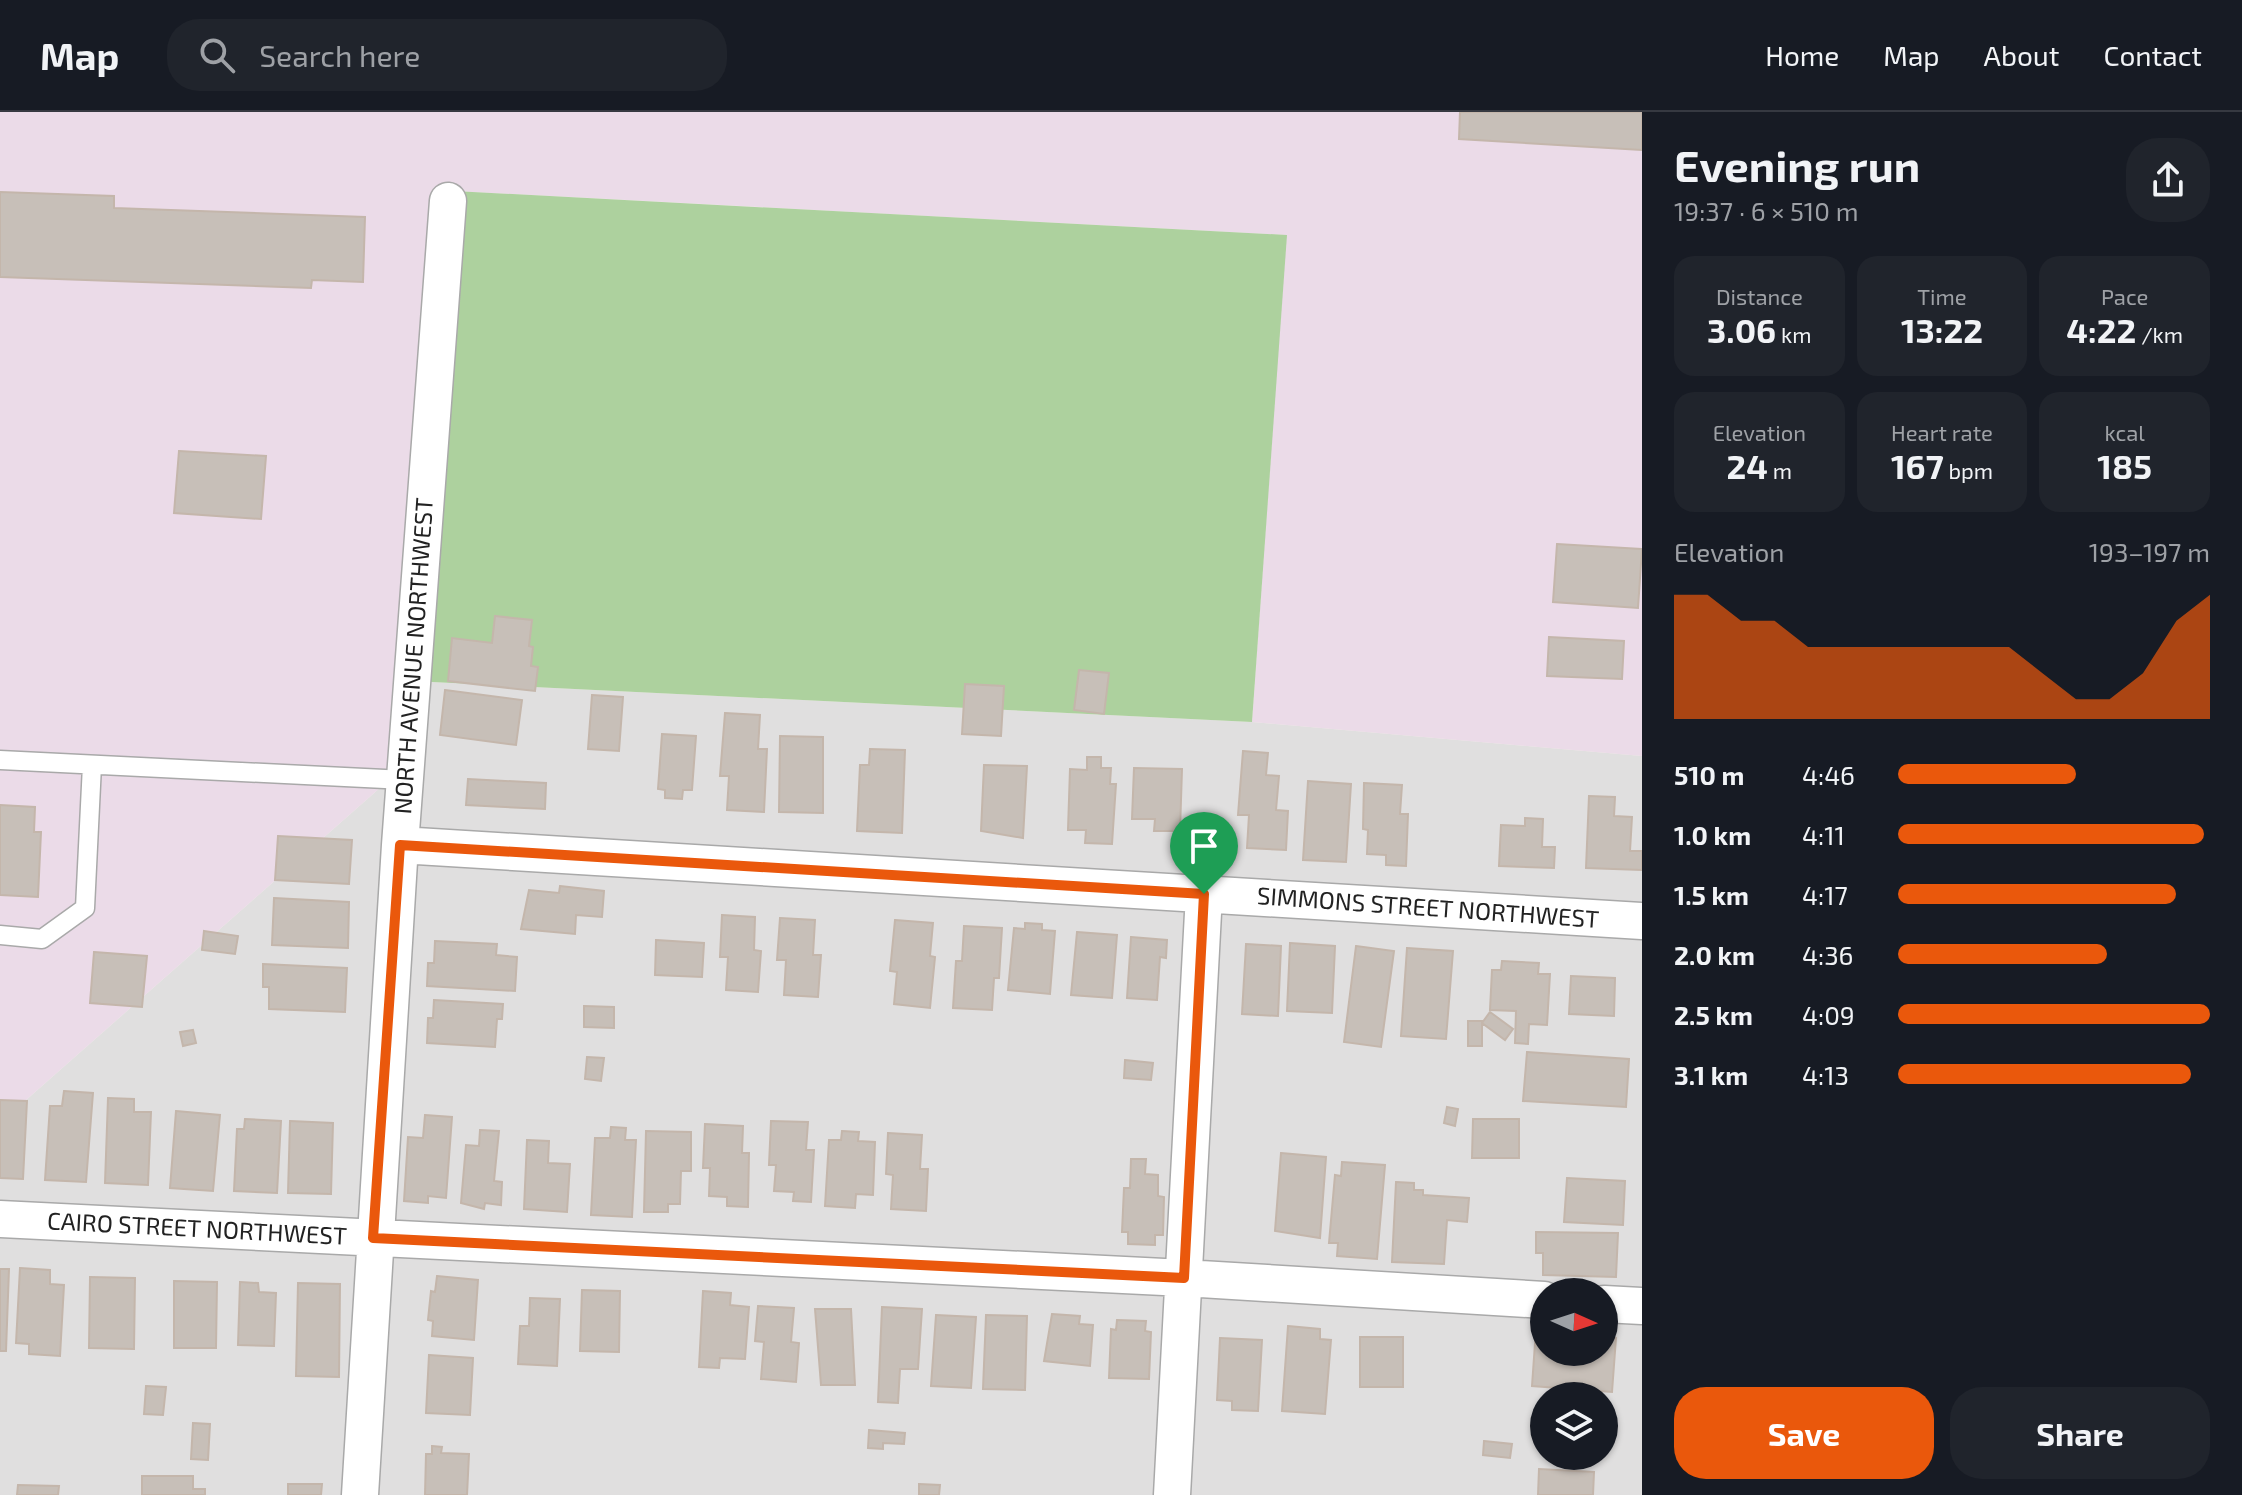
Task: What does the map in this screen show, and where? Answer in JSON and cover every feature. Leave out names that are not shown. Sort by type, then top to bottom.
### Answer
[{"type":"street","name":"NORTH AVENUE NORTHWEST","points":[[360,1495],[373,1238],[448,201]]},
{"type":"street","name":"SIMMONS STREET NORTHWEST","points":[[400,845],[1642,921]]},
{"type":"street","points":[[1172,1495],[1204,894]]},
{"type":"street","name":"CAIRO STREET NORTHWEST","points":[[0,1219],[1184,1278],[1530,1299]]},
{"type":"street","points":[[1618,1305],[1642,1306]]},
{"type":"lane","points":[[0,760],[405,780]]},
{"type":"lane","points":[[0,935],[42,939],[85,908],[92,765]]},
{"type":"shaded area","points":[[0,112],[1642,112],[1642,756],[1252,722],[1286,235],[436,190],[407,764],[0,1123]]},
{"type":"shaded area","points":[[411,681],[1252,722],[1642,756],[1642,1495],[0,1495],[0,1123],[407,764]]},
{"type":"green space","points":[[435,190],[1287,235],[1252,722],[411,681]]},
{"type":"building","points":[[1460,112],[1642,112],[1642,150],[1459,139]]},
{"type":"building","points":[[0,192],[114,196],[114,208],[365,217],[363,282],[312,280],[311,288],[0,277]]},
{"type":"building","points":[[179,451],[266,456],[261,519],[174,513]]},
{"type":"building","points":[[1557,544],[1642,549],[1638,608],[1553,602]]},
{"type":"building","points":[[495,616],[532,620],[529,646],[533,647],[531,666],[538,667],[535,691],[448,681],[452,638],[492,643]]},
{"type":"building","points":[[1549,637],[1624,641],[1622,679],[1547,676]]},
{"type":"building","points":[[1079,670],[1109,673],[1104,714],[1074,710]]},
{"type":"building","points":[[965,684],[1004,686],[1001,736],[962,734]]},
{"type":"building","points":[[445,690],[522,700],[516,745],[440,735]]},
{"type":"building","points":[[592,695],[623,697],[619,751],[588,749]]},
{"type":"building","points":[[725,713],[760,715],[758,749],[767,749],[764,812],[727,810],[729,776],[720,776]]},
{"type":"building","points":[[662,734],[696,736],[692,790],[683,790],[682,799],[665,798],[665,790],[658,789]]},
{"type":"building","points":[[780,736],[823,737],[823,813],[779,812]]},
{"type":"building","points":[[870,749],[905,750],[902,833],[857,831],[860,765],[869,765]]},
{"type":"building","points":[[1243,751],[1268,753],[1266,775],[1279,776],[1276,810],[1288,811],[1286,850],[1247,848],[1249,815],[1238,815]]},
{"type":"building","points":[[1087,757],[1101,757],[1101,768],[1111,768],[1110,784],[1116,784],[1112,844],[1085,843],[1086,830],[1068,830],[1070,769],[1087,770]]},
{"type":"building","points":[[984,765],[1027,766],[1023,838],[981,831]]},
{"type":"building","points":[[1134,768],[1182,769],[1180,831],[1154,831],[1155,819],[1132,819]]},
{"type":"building","points":[[468,779],[546,783],[545,809],[466,805]]},
{"type":"building","points":[[1308,781],[1351,784],[1346,862],[1303,860]]},
{"type":"building","points":[[1364,783],[1402,785],[1400,814],[1408,814],[1406,866],[1386,865],[1386,855],[1367,854],[1368,830],[1363,829]]},
{"type":"building","points":[[1589,796],[1615,797],[1614,816],[1632,817],[1630,851],[1642,851],[1642,870],[1586,868]]},
{"type":"building","points":[[0,805],[35,807],[34,832],[41,832],[38,897],[0,895]]},
{"type":"building","points":[[1525,818],[1543,819],[1542,847],[1555,847],[1554,868],[1499,866],[1501,825],[1525,826]]},
{"type":"building","points":[[278,836],[352,840],[349,884],[275,880]]},
{"type":"building","points":[[560,886],[604,891],[602,917],[576,915],[575,934],[521,929],[529,890],[559,893]]},
{"type":"building","points":[[274,898],[349,902],[348,948],[272,945]]},
{"type":"building","points":[[722,915],[755,917],[754,950],[761,951],[758,992],[726,990],[728,957],[720,957]]},
{"type":"building","points":[[780,918],[815,920],[813,955],[821,955],[818,997],[784,995],[786,960],[777,960]]},
{"type":"building","points":[[895,920],[933,923],[930,956],[935,957],[930,1008],[894,1004],[897,972],[890,971]]},
{"type":"building","points":[[1025,923],[1042,924],[1042,930],[1055,931],[1050,994],[1008,990],[1014,928],[1025,929]]},
{"type":"building","points":[[964,926],[1002,928],[999,978],[994,978],[992,1010],[953,1008],[956,961],[962,961]]},
{"type":"building","points":[[204,931],[238,936],[235,954],[202,950]]},
{"type":"building","points":[[1077,932],[1117,935],[1112,998],[1071,995]]},
{"type":"building","points":[[1131,937],[1167,940],[1166,958],[1160,957],[1157,1000],[1127,998]]},
{"type":"building","points":[[656,940],[704,943],[702,977],[655,975]]},
{"type":"building","points":[[435,941],[497,944],[496,955],[517,957],[515,991],[427,986],[428,963],[434,963]]},
{"type":"building","points":[[1290,943],[1335,946],[1332,1013],[1287,1011]]},
{"type":"building","points":[[1246,944],[1281,946],[1278,1016],[1242,1014]]},
{"type":"building","points":[[1356,946],[1394,951],[1381,1047],[1344,1042]]},
{"type":"building","points":[[1407,948],[1453,951],[1446,1039],[1401,1036]]},
{"type":"building","points":[[94,952],[147,956],[142,1007],[90,1003]]},
{"type":"building","points":[[1502,961],[1539,963],[1538,974],[1550,974],[1547,1025],[1529,1024],[1528,1044],[1515,1043],[1516,1011],[1490,1010],[1492,970],[1501,970]]},
{"type":"building","points":[[263,964],[347,968],[345,1012],[269,1009],[269,987],[263,987]]},
{"type":"building","points":[[1571,976],[1615,978],[1614,1016],[1569,1014]]},
{"type":"building","points":[[434,1000],[503,1004],[502,1019],[497,1019],[495,1047],[427,1043],[428,1018],[433,1018]]},
{"type":"building","points":[[584,1006],[614,1007],[614,1028],[584,1027]]},
{"type":"building","points":[[1490,1012],[1513,1029],[1505,1040],[1482,1023]]},
{"type":"building","points":[[1468,1021],[1482,1021],[1482,1046],[1468,1046]]},
{"type":"building","points":[[193,1030],[196,1043],[183,1046],[180,1032]]},
{"type":"building","points":[[1527,1052],[1629,1059],[1626,1107],[1523,1101]]},
{"type":"building","points":[[587,1057],[604,1058],[601,1081],[585,1079]]},
{"type":"building","points":[[1125,1060],[1153,1063],[1151,1080],[1124,1078]]},
{"type":"building","points":[[64,1091],[93,1093],[86,1182],[45,1180],[50,1106],[62,1106]]},
{"type":"building","points":[[108,1098],[134,1099],[134,1112],[151,1112],[148,1185],[105,1183]]},
{"type":"building","points":[[0,1100],[27,1101],[23,1179],[0,1178]]},
{"type":"building","points":[[1447,1107],[1458,1109],[1455,1126],[1444,1123]]},
{"type":"building","points":[[176,1111],[220,1115],[213,1191],[170,1188]]},
{"type":"building","points":[[425,1115],[452,1117],[446,1198],[428,1196],[428,1203],[404,1201],[408,1137],[423,1138]]},
{"type":"building","points":[[245,1119],[281,1121],[277,1193],[234,1191],[237,1129],[244,1129]]},
{"type":"building","points":[[1473,1119],[1519,1119],[1519,1158],[1472,1158]]},
{"type":"building","points":[[290,1121],[333,1123],[331,1194],[288,1193]]},
{"type":"building","points":[[771,1121],[808,1122],[806,1150],[814,1150],[811,1202],[793,1201],[794,1192],[774,1191],[776,1165],[769,1165]]},
{"type":"building","points":[[705,1124],[743,1126],[742,1153],[749,1153],[748,1207],[727,1206],[727,1197],[709,1196],[710,1168],[703,1168]]},
{"type":"building","points":[[611,1127],[626,1128],[625,1140],[636,1140],[632,1217],[591,1215],[595,1138],[610,1138]]},
{"type":"building","points":[[480,1130],[499,1131],[494,1181],[502,1182],[501,1205],[485,1203],[484,1209],[461,1203],[466,1145],[479,1146]]},
{"type":"building","points":[[646,1131],[691,1132],[691,1171],[681,1171],[680,1204],[668,1204],[668,1212],[644,1212]]},
{"type":"building","points":[[842,1131],[859,1132],[858,1141],[875,1142],[873,1195],[856,1194],[855,1208],[825,1206],[829,1140],[841,1140]]},
{"type":"building","points":[[888,1133],[922,1135],[920,1169],[928,1169],[926,1211],[891,1209],[893,1175],[886,1174]]},
{"type":"building","points":[[527,1140],[549,1141],[548,1163],[570,1164],[567,1212],[524,1209]]},
{"type":"building","points":[[1281,1153],[1326,1157],[1320,1238],[1275,1231]]},
{"type":"building","points":[[1131,1159],[1146,1159],[1145,1174],[1158,1175],[1158,1196],[1164,1197],[1163,1235],[1155,1235],[1155,1245],[1128,1244],[1128,1232],[1122,1232],[1124,1188],[1130,1188]]},
{"type":"building","points":[[1342,1162],[1385,1165],[1377,1259],[1337,1256],[1338,1243],[1329,1243],[1335,1175],[1341,1176]]},
{"type":"building","points":[[1567,1178],[1625,1181],[1623,1225],[1564,1222]]},
{"type":"building","points":[[1396,1182],[1414,1183],[1414,1190],[1423,1190],[1423,1195],[1469,1198],[1467,1222],[1447,1220],[1444,1264],[1392,1262]]},
{"type":"building","points":[[1536,1232],[1618,1233],[1616,1277],[1543,1275],[1543,1253],[1536,1253]]},
{"type":"building","points":[[20,1268],[50,1270],[50,1284],[64,1285],[60,1356],[29,1354],[29,1344],[16,1343]]},
{"type":"building","points":[[0,1269],[9,1269],[6,1351],[0,1351]]},
{"type":"building","points":[[437,1276],[478,1280],[474,1340],[432,1336],[433,1321],[428,1320],[431,1291],[435,1292]]},
{"type":"building","points":[[90,1277],[135,1278],[134,1349],[89,1348]]},
{"type":"building","points":[[174,1281],[217,1282],[216,1348],[174,1348]]},
{"type":"building","points":[[240,1282],[258,1283],[259,1292],[276,1293],[274,1346],[238,1345]]},
{"type":"building","points":[[298,1283],[340,1284],[339,1377],[296,1376]]},
{"type":"building","points":[[582,1290],[620,1291],[619,1352],[580,1351]]},
{"type":"building","points":[[703,1291],[731,1293],[730,1305],[749,1307],[745,1359],[720,1358],[719,1368],[699,1367]]},
{"type":"building","points":[[530,1298],[560,1299],[557,1366],[518,1364],[520,1326],[529,1326]]},
{"type":"building","points":[[758,1306],[794,1308],[791,1342],[799,1343],[796,1382],[761,1379],[764,1342],[755,1341]]},
{"type":"building","points":[[882,1307],[922,1309],[918,1369],[900,1369],[898,1403],[878,1402]]},
{"type":"building","points":[[815,1309],[851,1309],[855,1385],[821,1385]]},
{"type":"building","points":[[1052,1314],[1080,1316],[1079,1324],[1093,1325],[1090,1366],[1044,1361]]},
{"type":"building","points":[[936,1315],[976,1317],[971,1388],[931,1386]]},
{"type":"building","points":[[986,1315],[1027,1316],[1025,1390],[983,1389]]},
{"type":"building","points":[[1117,1320],[1146,1321],[1145,1331],[1151,1332],[1149,1379],[1109,1378],[1111,1329],[1116,1330]]},
{"type":"building","points":[[1288,1326],[1320,1329],[1320,1339],[1331,1340],[1325,1414],[1282,1411]]},
{"type":"building","points":[[1360,1337],[1403,1337],[1403,1387],[1360,1387]]},
{"type":"building","points":[[1220,1338],[1262,1340],[1258,1411],[1232,1410],[1232,1401],[1217,1400]]},
{"type":"building","points":[[429,1355],[473,1358],[470,1415],[426,1413]]},
{"type":"building","points":[[1533,1366],[1614,1366],[1613,1382],[1532,1382]]},
{"type":"building","points":[[146,1386],[166,1387],[163,1415],[144,1414]]},
{"type":"building","points":[[193,1423],[210,1424],[208,1460],[191,1459]]},
{"type":"building","points":[[869,1430],[905,1433],[904,1444],[883,1443],[883,1449],[868,1448]]},
{"type":"building","points":[[1484,1441],[1512,1444],[1510,1458],[1483,1455]]},
{"type":"building","points":[[432,1446],[442,1447],[441,1453],[469,1454],[467,1495],[425,1495],[426,1454],[432,1454]]},
{"type":"building","points":[[1539,1470],[1594,1472],[1593,1495],[1538,1495]]},
{"type":"building","points":[[142,1476],[193,1476],[193,1489],[205,1489],[205,1495],[142,1495]]},
{"type":"building","points":[[288,1484],[322,1484],[321,1495],[288,1495]]},
{"type":"building","points":[[919,1484],[940,1485],[939,1495],[919,1495]]},
{"type":"building","points":[[18,1485],[59,1486],[58,1495],[17,1495]]},
{"type":"route","points":[[400,845],[1204,894],[1184,1278],[373,1238],[400,845]]}]
